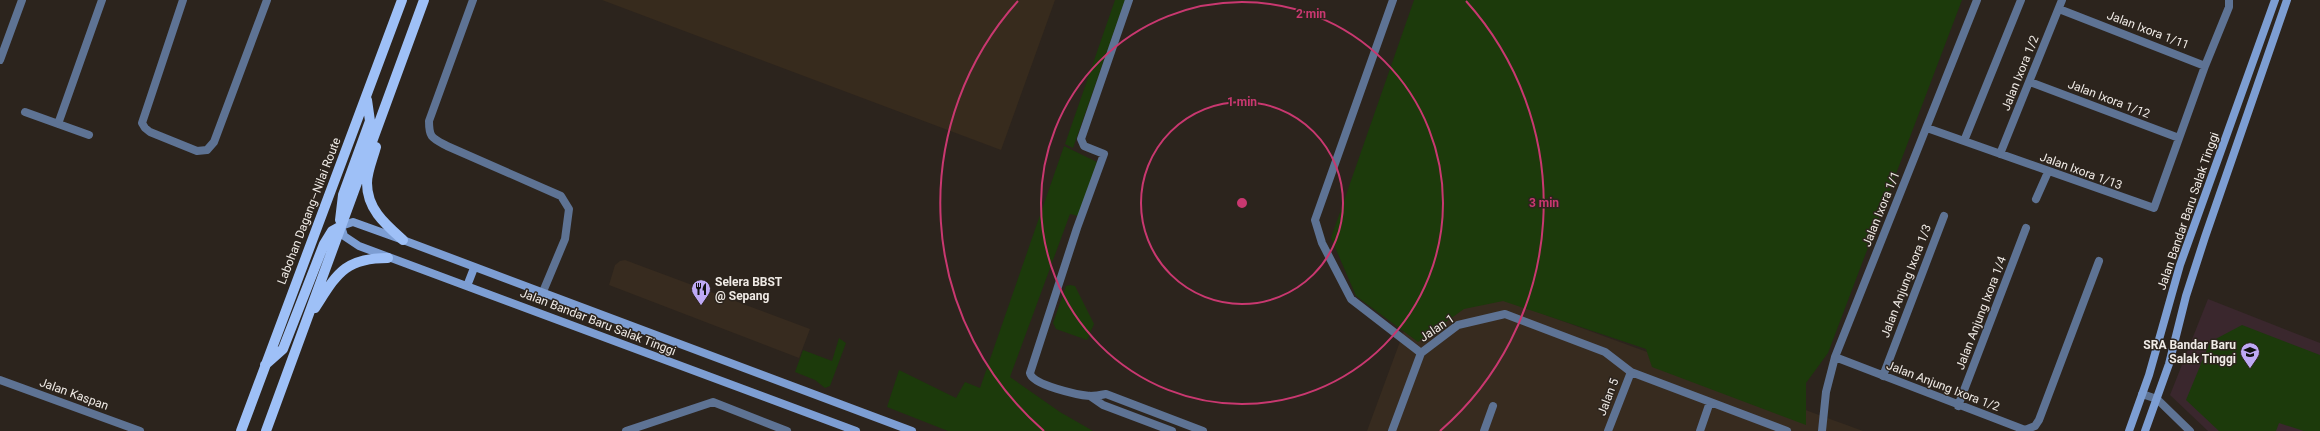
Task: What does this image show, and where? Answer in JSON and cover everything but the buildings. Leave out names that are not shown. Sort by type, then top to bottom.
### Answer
[{"type":"main road","name":"Labohan Dagang–Nilai Route","points":[[241,431],[402,0]]},
{"type":"main road","points":[[266,431],[424,0]]},
{"type":"main road","name":"Jalan Bandar Baru Salak Tinggi","points":[[2129,431],[2142,394],[2180,265],[2275,0]]},
{"type":"main road","name":"Jalan Bandar Baru Salak Tinggi","points":[[2145,431],[2157,399],[2202,245],[2287,0]]},
{"type":"main road","points":[[340,226],[339,216],[343,195],[370,121],[366,98]]},
{"type":"main road","points":[[383,111],[367,183],[371,203],[379,218],[403,240]]},
{"type":"main road","points":[[264,367],[283,349],[324,244],[332,231],[340,226],[353,222],[542,294],[912,431]]},
{"type":"main road","name":"Jalan Bandar Baru Salak Tinggi","points":[[340,226],[344,236],[349,241],[388,258],[856,431]]},
{"type":"main road","points":[[294,353],[315,309],[336,275],[352,264],[369,258],[388,258]]},
{"type":"main road","points":[[467,286],[474,268]]},
{"type":"street","points":[[0,60],[22,0]]},
{"type":"street","points":[[58,124],[102,0]]},
{"type":"street","points":[[183,0],[142,123],[150,132],[197,151],[207,150],[214,142],[267,0]]},
{"type":"street","points":[[473,0],[429,121],[429,133],[432,138],[447,146],[561,196],[569,209],[565,238],[542,294]]},
{"type":"street","points":[[1130,0],[1081,139],[1084,146],[1104,154],[1077,228],[1030,373],[1034,380],[1066,392],[1090,396],[1106,394],[1203,431]]},
{"type":"street","points":[[1393,0],[1315,220],[1322,243],[1350,299],[1421,353]]},
{"type":"street","name":"Jalan Ixora 1/1","points":[[1822,431],[1826,392],[1835,357],[1977,0]]},
{"type":"street","points":[[1964,141],[2021,0]]},
{"type":"street","name":"Jalan Ixora 1/2","points":[[2000,154],[2062,0]]},
{"type":"street","points":[[2179,138],[2205,66],[2229,7],[2229,0]]},
{"type":"street","name":"Jalan Ixora 1/11","points":[[2059,9],[2205,66]]},
{"type":"street","name":"Jalan Ixora 1/12","points":[[2030,82],[2179,138]]},
{"type":"street","points":[[25,112],[89,135]]},
{"type":"street","name":"Jalan Ixora 1/13","points":[[1927,128],[2048,172],[2154,208],[2179,138]]},
{"type":"street","points":[[2036,199],[2048,172]]},
{"type":"street","name":"Jalan Anjung Ixora 1/3","points":[[1883,376],[1944,216]]},
{"type":"street","name":"Jalan Anjung Ixora 1/4","points":[[1958,406],[2026,228]]},
{"type":"street","name":"Jalan Anjung Ixora 1/2","points":[[1835,357],[1958,406],[2025,430],[2035,426],[2039,420],[2099,261]]},
{"type":"street","name":"Jalan 1","points":[[1392,431],[1421,353],[1458,325],[1505,314],[1613,356],[1631,372]]},
{"type":"street","points":[[1631,372],[1787,431]]},
{"type":"street","name":"Jalan 5","points":[[1608,431],[1631,372]]},
{"type":"street","name":"Jalan Kaspan","points":[[0,380],[140,431]]},
{"type":"street","points":[[2142,394],[2157,399],[2190,431]]},
{"type":"street","points":[[1090,396],[1103,405],[1172,431]]},
{"type":"street","points":[[626,431],[713,402],[787,431]]},
{"type":"street","points":[[1700,431],[1710,402]]},
{"type":"street","points":[[1484,431],[1493,406]]},
{"type":"shaded area","points":[[602,0],[1055,0],[1001,150]]},
{"type":"shaded area","name":"Selera BBST @ Sepang","points":[[625,260],[810,329],[799,358],[609,285],[615,265],[620,261]]},
{"type":"shaded area","points":[[1426,271],[1863,431],[1367,431]]},
{"type":"shaded area","name":"SRA Bandar Baru Salak Tinggi","points":[[2208,299],[2320,343],[2320,431],[2208,431],[2170,395]]},
{"type":"green space","points":[[1115,0],[1125,0],[1073,148],[1065,144]]},
{"type":"green space","points":[[1414,0],[1962,0],[1828,353],[1806,383],[1806,425],[1652,367],[1646,349],[1503,301],[1464,309],[1418,342],[1356,296],[1331,238]]},
{"type":"green space","points":[[1064,146],[1097,162],[1078,216],[1070,214],[1010,377],[1060,412],[1093,431],[948,431],[887,407],[899,370],[956,398],[965,382],[980,388]]},
{"type":"green space","points":[[1066,286],[1075,286],[1094,324],[1087,340],[1056,329],[1053,323]]},
{"type":"green space","name":"SRA Bandar Baru Salak Tinggi","points":[[2242,325],[2320,355],[2320,431],[2304,431],[2279,423],[2276,431],[2219,431],[2186,400],[2210,342]]},
{"type":"green space","points":[[839,338],[846,343],[830,386],[825,388],[815,380],[795,372],[803,350],[832,361]]},
{"type":"place","name":"Selera BBST @ Sepang","points":[[701,306]]},
{"type":"place","name":"SRA Bandar Baru Salak Tinggi","points":[[2250,369]]}]
